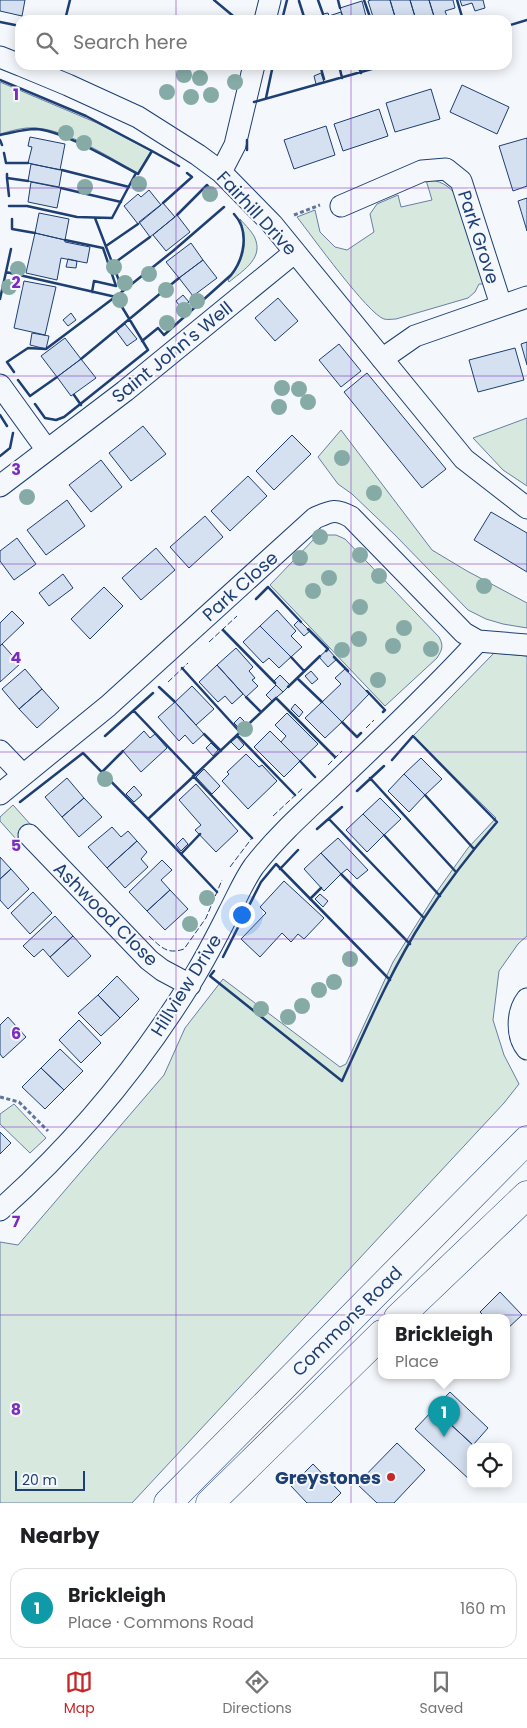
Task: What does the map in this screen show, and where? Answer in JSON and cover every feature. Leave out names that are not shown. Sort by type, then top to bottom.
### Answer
[{"type":"highway","name":"Commons Road","points":[[168,1503],[527,1140]]},
{"type":"highway","name":"Commons Road","points":[[402,1314],[527,1195]]},
{"type":"highway","name":"Commons Road","points":[[210,1503],[378,1338]]},
{"type":"street","points":[[266,15],[270,0]]},
{"type":"street","name":"Fairhill Drive","points":[[0,57],[15,63]]},
{"type":"street","name":"Fairhill Drive","points":[[32,70],[138,117],[221,172],[272,224],[464,459],[527,508]]},
{"type":"street","points":[[221,172],[236,145],[253,70]]},
{"type":"street","name":"Park Grove","points":[[341,206],[422,171],[446,169],[461,181],[501,305]]},
{"type":"street","name":"Saint John's Well","points":[[0,486],[125,391],[295,252]]},
{"type":"street","points":[[382,360],[415,336],[527,297]]},
{"type":"street","points":[[0,385],[47,450]]},
{"type":"street","name":"Park Close","points":[[0,794],[108,706],[315,518],[331,511],[341,512],[351,517],[464,633],[478,641]]},
{"type":"street","points":[[478,641],[527,645]]},
{"type":"street","name":"Hillview Drive","points":[[0,1210],[42,1172],[65,1147],[121,1081],[148,1045],[207,956],[243,884],[276,839],[444,678],[478,641]]},
{"type":"street","points":[[0,751],[22,775]]},
{"type":"street","name":"Ashwood Close","points":[[29,835],[149,960],[162,970],[190,984]]},
{"type":"street","points":[[527,999],[522,1005],[519,1023],[522,1044],[527,1049]]},
{"type":"path","points":[[272,224],[321,204],[341,206]]},
{"type":"path","points":[[0,1097],[19,1102],[65,1147]]},
{"type":"shaded area","points":[[0,82],[97,123],[151,151],[138,173],[88,145],[60,133],[26,128],[0,134]]},
{"type":"shaded area","points":[[426,180],[443,184],[457,196],[485,284],[479,284],[475,292],[468,298],[396,319],[384,319],[376,314],[353,289],[297,217],[315,210],[320,232],[335,247],[347,250],[374,232],[370,214],[377,204],[398,195],[401,207],[432,200]]},
{"type":"shaded area","points":[[240,219],[255,238],[256,254],[249,265],[229,282],[228,280],[238,266],[243,251],[244,236]]},
{"type":"shaded area","points":[[527,418],[527,486],[503,470],[473,438]]},
{"type":"shaded area","points":[[341,430],[432,550],[527,603],[527,628],[486,619],[468,610],[395,535],[352,494],[338,484],[318,457]]},
{"type":"shaded area","points":[[336,535],[345,539],[441,640],[442,648],[437,658],[385,706],[270,585],[315,538]]},
{"type":"shaded area","points":[[494,653],[527,656],[527,936],[518,944],[499,971],[493,1020],[504,1055],[519,1084],[504,1103],[132,1503],[0,1503],[0,1242],[18,1245],[164,1075],[185,1028],[223,979],[340,1067],[346,1064],[393,962],[438,890],[468,848],[496,818],[412,737]]},
{"type":"shaded area","points":[[13,805],[31,825],[16,839],[0,821],[0,817]]},
{"type":"shaded area","points":[[14,1104],[46,1138],[30,1153],[0,1124],[0,1114]]},
{"type":"building","points":[[0,0],[25,0],[22,15],[0,11]]},
{"type":"building","points":[[390,0],[394,15],[372,15],[368,1]]},
{"type":"building","points":[[390,0],[410,0],[414,15],[394,15]]},
{"type":"building","points":[[410,0],[429,0],[434,15],[414,15]]},
{"type":"building","points":[[429,0],[453,0],[455,8],[445,11],[446,15],[434,15]]},
{"type":"building","points":[[460,0],[483,0],[485,8],[475,11],[472,3],[462,6]]},
{"type":"building","points":[[362,1],[366,15],[342,15],[340,8]]},
{"type":"building","points":[[321,73],[324,82],[316,84],[314,76]]},
{"type":"building","points":[[462,85],[509,107],[497,134],[450,112]]},
{"type":"building","points":[[431,89],[440,119],[395,132],[386,103]]},
{"type":"building","points":[[379,109],[388,136],[343,151],[334,124]]},
{"type":"building","points":[[326,126],[335,155],[294,169],[284,140]]},
{"type":"building","points":[[30,137],[65,144],[60,170],[28,163],[32,147],[28,146]]},
{"type":"building","points":[[527,138],[527,186],[513,191],[499,146]]},
{"type":"building","points":[[31,164],[62,170],[59,187],[28,181]]},
{"type":"building","points":[[31,182],[61,188],[57,208],[28,202]]},
{"type":"building","points":[[149,190],[161,205],[138,224],[124,206],[138,194],[141,197]]},
{"type":"building","points":[[527,198],[527,231],[518,201]]},
{"type":"building","points":[[163,203],[175,217],[150,237],[139,222]]},
{"type":"building","points":[[39,213],[69,219],[65,240],[35,233]]},
{"type":"building","points":[[177,215],[190,232],[166,251],[153,235]]},
{"type":"building","points":[[35,233],[90,247],[87,263],[61,258],[57,280],[26,273]]},
{"type":"building","points":[[191,243],[203,260],[179,278],[166,262]]},
{"type":"building","points":[[68,259],[77,261],[76,268],[66,267]]},
{"type":"building","points":[[203,260],[217,278],[193,296],[179,278]]},
{"type":"building","points":[[24,281],[56,287],[45,335],[14,328]]},
{"type":"building","points":[[183,295],[189,302],[181,308],[176,301]]},
{"type":"building","points":[[278,298],[298,321],[275,341],[255,318]]},
{"type":"building","points":[[71,313],[76,320],[68,326],[63,320]]},
{"type":"building","points":[[125,324],[137,339],[127,346],[116,331]]},
{"type":"building","points":[[32,333],[49,336],[46,349],[30,345]]},
{"type":"building","points":[[65,338],[81,359],[57,377],[41,356]]},
{"type":"building","points":[[527,342],[527,365],[521,344]]},
{"type":"building","points":[[339,344],[361,371],[341,387],[319,360]]},
{"type":"building","points":[[515,348],[524,380],[478,392],[469,360]]},
{"type":"building","points":[[81,359],[96,378],[71,396],[57,377]]},
{"type":"building","points":[[367,373],[446,469],[422,488],[344,392]]},
{"type":"building","points":[[143,426],[166,454],[131,481],[109,453]]},
{"type":"building","points":[[292,435],[311,454],[274,490],[256,471]]},
{"type":"building","points":[[101,460],[122,487],[91,512],[69,485]]},
{"type":"building","points":[[248,476],[267,496],[230,531],[211,511]]},
{"type":"building","points":[[67,500],[85,526],[46,555],[27,530]]},
{"type":"building","points":[[491,512],[527,533],[527,572],[474,540]]},
{"type":"building","points":[[205,516],[223,537],[189,568],[170,547]]},
{"type":"building","points":[[17,538],[36,564],[14,580],[0,561],[0,551]]},
{"type":"building","points":[[156,548],[175,570],[141,600],[122,578]]},
{"type":"building","points":[[63,574],[73,588],[49,606],[39,593]]},
{"type":"building","points":[[104,587],[123,606],[90,639],[71,619]]},
{"type":"building","points":[[277,610],[296,631],[291,636],[302,647],[291,657],[260,626]]},
{"type":"building","points":[[12,611],[24,623],[0,646],[0,623]]},
{"type":"building","points":[[299,620],[310,631],[304,636],[294,625]]},
{"type":"building","points":[[260,626],[291,657],[279,668],[269,658],[263,663],[243,642]]},
{"type":"building","points":[[2,644],[20,664],[0,682],[0,646]]},
{"type":"building","points":[[236,648],[253,667],[249,671],[255,678],[252,680],[258,686],[246,697],[217,665]]},
{"type":"building","points":[[328,649],[337,659],[328,667],[319,657]]},
{"type":"building","points":[[217,665],[243,694],[232,704],[225,696],[218,702],[199,682]]},
{"type":"building","points":[[25,669],[42,689],[19,709],[2,689]]},
{"type":"building","points":[[345,669],[369,694],[342,722],[322,702],[341,684],[335,678]]},
{"type":"building","points":[[311,671],[318,679],[312,684],[305,676]]},
{"type":"building","points":[[280,675],[290,685],[283,692],[273,682]]},
{"type":"building","points":[[276,685],[283,692],[272,701],[266,695]]},
{"type":"building","points":[[192,686],[214,709],[196,725],[175,702]]},
{"type":"building","points":[[42,689],[59,708],[37,728],[19,709]]},
{"type":"building","points":[[175,702],[204,734],[193,744],[185,735],[179,741],[158,717]]},
{"type":"building","points":[[322,702],[342,722],[325,738],[305,718]]},
{"type":"building","points":[[295,704],[303,712],[299,717],[291,709]]},
{"type":"building","points":[[287,713],[318,744],[300,761],[281,742],[286,736],[275,725]]},
{"type":"building","points":[[240,717],[246,723],[240,729],[234,723]]},
{"type":"building","points":[[144,731],[150,738],[155,734],[167,748],[141,772],[123,751]]},
{"type":"building","points":[[270,731],[300,761],[284,777],[254,747]]},
{"type":"building","points":[[237,737],[244,745],[239,750],[231,742]]},
{"type":"building","points":[[211,743],[218,750],[213,756],[206,748]]},
{"type":"building","points":[[246,754],[259,767],[262,765],[277,781],[248,809],[222,781],[229,774],[227,772]]},
{"type":"building","points":[[421,758],[442,779],[425,795],[404,774]]},
{"type":"building","points":[[204,769],[220,786],[212,794],[196,777]]},
{"type":"building","points":[[404,774],[425,795],[409,812],[388,791]]},
{"type":"building","points":[[67,778],[84,798],[62,817],[45,797]]},
{"type":"building","points":[[196,784],[238,831],[216,852],[195,830],[201,825],[179,800]]},
{"type":"building","points":[[134,786],[142,795],[134,802],[126,794]]},
{"type":"building","points":[[84,798],[102,817],[79,837],[62,817]]},
{"type":"building","points":[[380,798],[401,819],[384,835],[363,814]]},
{"type":"building","points":[[363,814],[384,835],[367,852],[346,830]]},
{"type":"building","points":[[112,827],[121,837],[128,831],[137,841],[107,868],[88,847]]},
{"type":"building","points":[[183,838],[188,844],[181,851],[176,845]]},
{"type":"building","points":[[338,838],[368,870],[357,879],[347,869],[341,874],[321,853]]},
{"type":"building","points":[[137,841],[147,852],[141,859],[148,867],[125,888],[107,868]]},
{"type":"building","points":[[321,853],[341,874],[324,891],[304,869]]},
{"type":"building","points":[[0,857],[11,869],[0,879]]},
{"type":"building","points":[[162,860],[172,870],[161,880],[170,890],[147,911],[129,892]]},
{"type":"building","points":[[11,869],[29,889],[8,909],[0,900],[0,879]]},
{"type":"building","points":[[284,881],[324,918],[304,939],[298,934],[291,942],[282,933],[260,957],[241,939],[266,913],[260,907]]},
{"type":"building","points":[[170,890],[188,909],[165,930],[147,911]]},
{"type":"building","points":[[33,892],[52,913],[30,934],[11,913]]},
{"type":"building","points":[[320,894],[328,901],[323,907],[315,899]]},
{"type":"building","points":[[55,916],[73,936],[50,957],[43,949],[34,957],[23,946]]},
{"type":"building","points":[[73,936],[91,956],[68,977],[50,957]]},
{"type":"building","points":[[117,976],[139,999],[120,1018],[98,995]]},
{"type":"building","points":[[98,995],[120,1018],[101,1036],[78,1013]]},
{"type":"building","points":[[8,1017],[26,1037],[3,1058],[0,1054],[0,1025]]},
{"type":"building","points":[[79,1020],[101,1043],[81,1063],[59,1040]]},
{"type":"building","points":[[60,1049],[83,1071],[64,1090],[41,1068]]},
{"type":"building","points":[[41,1068],[64,1090],[45,1109],[22,1087]]},
{"type":"building","points":[[0,1132],[11,1143],[0,1154]]},
{"type":"building","points":[[500,1292],[522,1315],[510,1326],[510,1314],[482,1314],[480,1312]]},
{"type":"building","points":[[450,1392],[488,1428],[475,1443],[471,1443],[434,1409]]},
{"type":"building","points":[[434,1409],[471,1443],[467,1443],[467,1477],[415,1429]]},
{"type":"building","name":"Greystones","points":[[397,1443],[425,1470],[394,1503],[377,1503],[357,1484]]},
{"type":"building","points":[[313,1464],[341,1493],[331,1503],[307,1503],[291,1486]]},
{"type":"fence","points":[[209,642],[237,616]]},
{"type":"fence","points":[[168,682],[188,663]]},
{"type":"fence","points":[[366,728],[374,720]]},
{"type":"fence","points":[[328,765],[342,751]]},
{"type":"fence","points":[[273,816],[303,788]]},
{"type":"fence","points":[[230,867],[252,838]]},
{"type":"fence","points":[[149,936],[165,949],[173,951],[184,949],[206,918],[222,880]]},
{"type":"wall","points":[[66,15],[70,0]]},
{"type":"wall","points":[[214,0],[232,15]]},
{"type":"wall","points":[[283,15],[287,0]]},
{"type":"wall","points":[[318,0],[323,14]]},
{"type":"wall","points":[[338,0],[340,8]]},
{"type":"wall","points":[[364,0],[369,15]]},
{"type":"wall","points":[[457,0],[462,15]]},
{"type":"wall","points":[[299,1],[303,15]]},
{"type":"wall","points":[[512,24],[527,20]]},
{"type":"wall","points":[[0,22],[15,25]]},
{"type":"wall","points":[[266,98],[272,70]]},
{"type":"wall","points":[[321,70],[324,79]]},
{"type":"wall","points":[[340,70],[342,78]]},
{"type":"wall","points":[[254,102],[368,70]]},
{"type":"wall","points":[[0,80],[86,116],[152,151]]},
{"type":"wall","points":[[0,135],[31,129],[46,131],[73,140],[138,174],[152,151],[179,166]]},
{"type":"wall","points":[[0,140],[2,145]]},
{"type":"wall","points":[[247,140],[247,150]]},
{"type":"wall","points":[[4,153],[6,163],[28,163]]},
{"type":"wall","points":[[62,170],[129,187]]},
{"type":"wall","points":[[9,206],[27,206],[77,217],[112,218],[136,173]]},
{"type":"wall","points":[[163,203],[192,177],[187,173]]},
{"type":"wall","points":[[7,174],[7,178],[28,181]]},
{"type":"wall","points":[[7,178],[9,196]]},
{"type":"wall","points":[[177,215],[207,185],[216,195]]},
{"type":"wall","points":[[61,188],[121,202]]},
{"type":"wall","points":[[123,291],[224,207]]},
{"type":"wall","points":[[142,341],[158,328],[164,335],[231,275],[242,253],[244,237],[239,221],[234,214]]},
{"type":"wall","points":[[14,372],[7,362],[28,348],[46,349],[123,291],[95,218]]},
{"type":"wall","points":[[12,219],[12,229],[35,233]]},
{"type":"wall","points":[[106,246],[138,224]]},
{"type":"wall","points":[[113,264],[150,237]]},
{"type":"wall","points":[[65,240],[103,248],[116,286],[94,281],[92,292]]},
{"type":"wall","points":[[11,249],[6,272],[116,297],[148,350],[64,417],[56,420],[45,418],[35,404]]},
{"type":"wall","points":[[0,299],[6,272]]},
{"type":"wall","points":[[81,359],[179,278]]},
{"type":"wall","points":[[18,380],[30,396],[57,377]]},
{"type":"wall","points":[[74,395],[81,405]]},
{"type":"wall","points":[[0,415],[7,426]]},
{"type":"wall","points":[[0,456],[10,448],[13,433]]},
{"type":"wall","points":[[256,599],[268,587],[301,622]]},
{"type":"wall","points":[[308,629],[328,649],[326,651]]},
{"type":"wall","points":[[223,630],[275,683]]},
{"type":"wall","points":[[288,687],[320,656]]},
{"type":"wall","points":[[291,657],[304,671]]},
{"type":"wall","points":[[334,657],[348,671]]},
{"type":"wall","points":[[182,668],[240,732]]},
{"type":"wall","points":[[297,678],[322,702]]},
{"type":"wall","points":[[159,687],[175,702]]},
{"type":"wall","points":[[367,691],[385,710],[383,712]]},
{"type":"wall","points":[[105,736],[153,693]]},
{"type":"wall","points":[[246,697],[261,712]]},
{"type":"wall","points":[[276,698],[335,757]]},
{"type":"wall","points":[[195,775],[275,699]]},
{"type":"wall","points":[[134,711],[195,775],[148,819]]},
{"type":"wall","points":[[342,722],[357,737],[361,733]]},
{"type":"wall","points":[[204,734],[221,751]]},
{"type":"wall","points":[[237,735],[295,795]]},
{"type":"wall","points":[[214,971],[210,976],[342,1081],[413,936],[433,904],[497,822],[413,736],[392,760]]},
{"type":"wall","points":[[102,772],[123,751]]},
{"type":"wall","points":[[20,802],[83,753],[217,892]]},
{"type":"wall","points":[[300,761],[315,777]]},
{"type":"wall","points":[[357,791],[384,766]]},
{"type":"wall","points":[[193,776],[252,838]]},
{"type":"wall","points":[[370,778],[456,872]]},
{"type":"wall","points":[[425,795],[474,849]]},
{"type":"wall","points":[[317,829],[342,807]]},
{"type":"wall","points":[[329,819],[424,918]]},
{"type":"wall","points":[[181,854],[200,834]]},
{"type":"wall","points":[[384,835],[440,896]]},
{"type":"wall","points":[[280,869],[298,850]]},
{"type":"wall","points":[[223,957],[261,882],[276,864],[390,980]]},
{"type":"wall","points":[[341,874],[410,944]]},
{"type":"wall","points":[[310,899],[321,888]]},
{"type":"place","name":"Brickleigh","points":[[444,1437]]},
{"type":"place","name":"Greystones","points":[[391,1477]]}]
